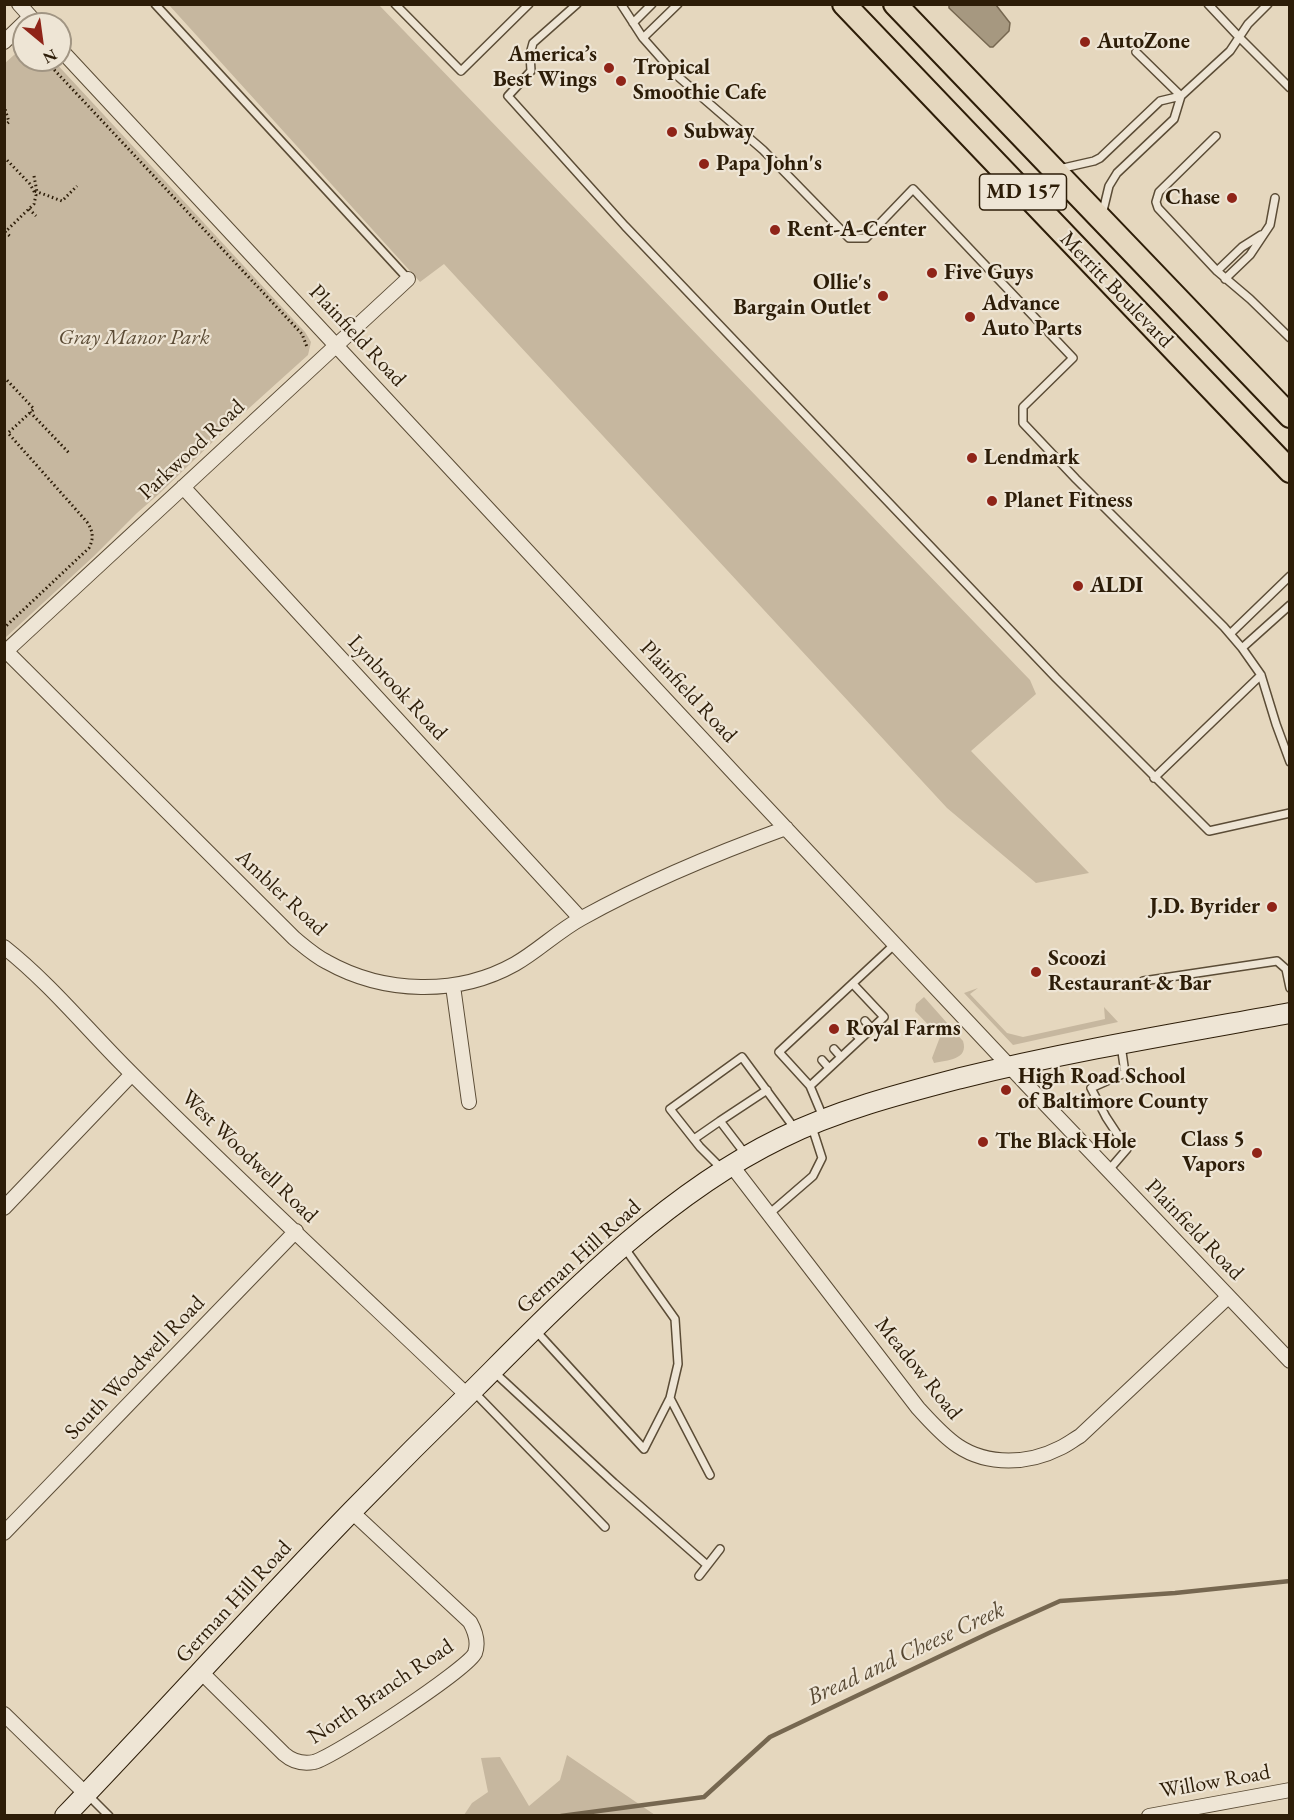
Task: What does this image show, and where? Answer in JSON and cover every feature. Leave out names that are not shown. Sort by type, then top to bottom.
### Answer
[{"type":"main road","name":"Merritt Boulevard","points":[[844,4],[1290,471]]},
{"type":"main road","name":"Merritt Boulevard","points":[[895,4],[1290,416]]},
{"type":"street","name":"Plainfield Road","points":[[72,62],[1009,1066],[1290,1361]]},
{"type":"street","name":"Parkwood Road","points":[[5,652],[408,279]]},
{"type":"street","name":"Lynbrook Road","points":[[183,487],[580,918]]},
{"type":"street","name":"Ambler Road","points":[[5,652],[312,953],[340,969],[379,981],[422,987],[453,986],[481,980],[516,964],[580,918],[687,868],[786,828]]},
{"type":"street","name":"West Woodwell Road","points":[[4,947],[50,988],[132,1074],[296,1231],[470,1393]]},
{"type":"street","points":[[453,986],[469,1102]]},
{"type":"street","name":"German Hill Road","points":[[65,1815],[352,1512],[534,1329],[624,1246],[679,1202],[735,1165],[811,1125],[892,1096],[1009,1066],[1121,1043],[1290,1013]]},
{"type":"street","points":[[4,1208],[132,1074]]},
{"type":"street","name":"Meadow Road","points":[[735,1165],[769,1214],[918,1408],[948,1438],[973,1454],[1007,1461],[1025,1459],[1060,1448],[1080,1436],[1228,1297]]},
{"type":"street","name":"South Woodwell Road","points":[[4,1533],[296,1231]]},
{"type":"street","name":"North Branch Road","points":[[201,1672],[291,1760],[308,1763],[332,1755],[460,1668],[475,1652],[477,1637],[470,1622],[352,1512]]},
{"type":"street","points":[[4,1714],[86,1794]]},
{"type":"street","name":"Willow Road","points":[[1149,1815],[1210,1810],[1290,1790]]},
{"type":"lane","points":[[155,4],[408,279]]},
{"type":"lane","points":[[395,4],[461,71],[529,4]]},
{"type":"lane","points":[[577,4],[533,43],[530,54],[531,71],[508,96],[633,234],[1056,678],[1209,831],[1290,813]]},
{"type":"lane","points":[[621,4],[644,38],[674,73],[763,150],[849,238],[866,238],[914,189],[1073,358],[1023,407],[1023,423],[1242,648],[1261,675],[1290,762]]},
{"type":"lane","points":[[633,23],[652,4]]},
{"type":"lane","points":[[644,38],[678,4]]},
{"type":"lane","points":[[1208,4],[1290,88]]},
{"type":"lane","points":[[1053,170],[1100,158],[1160,102],[1181,96],[1230,51],[1248,24],[1269,4]]},
{"type":"lane","points":[[1136,52],[1181,96]]},
{"type":"lane","points":[[1101,220],[1109,186],[1117,173],[1174,119],[1181,96]]},
{"type":"lane","points":[[1216,136],[1161,189],[1156,202],[1162,214],[1217,272],[1250,299],[1290,339]]},
{"type":"lane","points":[[1225,279],[1250,255],[1270,225],[1275,198]]},
{"type":"lane","points":[[1217,272],[1242,246],[1263,234]]},
{"type":"lane","points":[[1230,634],[1290,576]]},
{"type":"lane","points":[[1242,648],[1290,606]]},
{"type":"lane","points":[[1154,778],[1261,675]]},
{"type":"lane","points":[[769,1214],[813,1176],[822,1158],[811,1125],[810,1086],[779,1052],[843,997],[853,984],[895,944]]},
{"type":"lane","points":[[1143,981],[1276,961],[1286,969],[1290,988]]},
{"type":"lane","points":[[810,1086],[884,1017],[853,984]]},
{"type":"lane","points":[[864,1021],[872,1029]]},
{"type":"lane","points":[[853,1031],[860,1039]]},
{"type":"lane","points":[[1108,1171],[1127,1149],[1106,1117],[1091,1088],[1125,1073],[1121,1043]]},
{"type":"lane","points":[[834,1048],[841,1057]]},
{"type":"lane","points":[[735,1165],[694,1139],[670,1109],[742,1057],[767,1090],[811,1125]]},
{"type":"lane","points":[[822,1060],[829,1068]]},
{"type":"lane","points":[[694,1139],[767,1090]]},
{"type":"lane","points":[[720,1121],[735,1165]]},
{"type":"lane","points":[[534,1329],[644,1449],[670,1398],[678,1364],[675,1319],[624,1246]]},
{"type":"lane","points":[[492,1371],[707,1565]]},
{"type":"lane","points":[[470,1393],[606,1527]]},
{"type":"lane","points":[[670,1398],[710,1475]]},
{"type":"lane","points":[[699,1576],[720,1549]]},
{"type":"lane","points":[[86,1794],[109,1815]]},
{"type":"path","points":[[56,72],[302,334],[307,347]]},
{"type":"path","points":[[4,126],[9,122],[5,109]]},
{"type":"path","points":[[4,157],[35,191],[62,201],[77,186]]},
{"type":"path","points":[[11,237],[5,232],[34,204],[36,195],[34,176]]},
{"type":"path","points":[[29,209],[36,216]]},
{"type":"path","points":[[4,377],[34,409],[8,433],[87,522],[92,530],[93,540],[89,548],[4,628]]},
{"type":"path","points":[[30,412],[70,454]]},
{"type":"green space","points":[[169,5],[379,5],[1030,680],[1036,694],[971,751],[1089,873],[1036,883],[947,808],[444,264],[420,282]]},
{"type":"green space","name":"Gray Manor Park","points":[[12,57],[12,72],[64,72],[305,332],[311,342],[308,355],[227,428],[5,638],[4,64]]},
{"type":"green space","points":[[978,988],[970,994],[1007,1033],[1023,1037],[1105,1019],[1104,1007],[1118,1022],[1013,1045],[964,993]]},
{"type":"green space","points":[[924,997],[963,1041],[963,1052],[960,1056],[934,1063],[932,1058],[940,1037],[915,1011],[916,1004]]},
{"type":"green space","points":[[567,1755],[655,1815],[464,1815],[472,1803],[488,1792],[481,1758],[500,1757],[529,1806],[560,1780]]},
{"type":"shaded area","points":[[949,5],[996,5],[1010,23],[1009,31],[993,47],[990,47],[949,8]]},
{"type":"waterway","name":"Bread and Cheese Creek","points":[[561,1816],[704,1797],[770,1737],[1060,1601],[1175,1593],[1290,1581]]},
{"type":"place","name":"AutoZone","points":[[1085,42]]},
{"type":"place","name":"America’s Best Wings","points":[[609,68]]},
{"type":"place","name":"Tropical Smoothie Cafe","points":[[621,81]]},
{"type":"place","name":"Subway","points":[[672,132]]},
{"type":"place","name":"Papa John's","points":[[704,164]]},
{"type":"place","name":"Chase","points":[[1232,198]]},
{"type":"place","name":"Rent-A-Center","points":[[775,230]]},
{"type":"place","name":"Five Guys","points":[[932,273]]},
{"type":"place","name":"Ollie's Bargain Outlet","points":[[883,296]]},
{"type":"place","name":"Advance Auto Parts","points":[[970,317]]},
{"type":"place","name":"Lendmark","points":[[972,458]]},
{"type":"place","name":"Planet Fitness","points":[[992,501]]},
{"type":"place","name":"ALDI","points":[[1078,586]]},
{"type":"place","name":"J.D. Byrider","points":[[1272,907]]},
{"type":"place","name":"Scoozi Restaurant & Bar","points":[[1036,972]]},
{"type":"place","name":"Royal Farms","points":[[834,1029]]},
{"type":"place","name":"High Road School of Baltimore County","points":[[1006,1090]]},
{"type":"place","name":"The Black Hole","points":[[983,1142]]},
{"type":"place","name":"Class 5 Vapors","points":[[1257,1153]]}]
